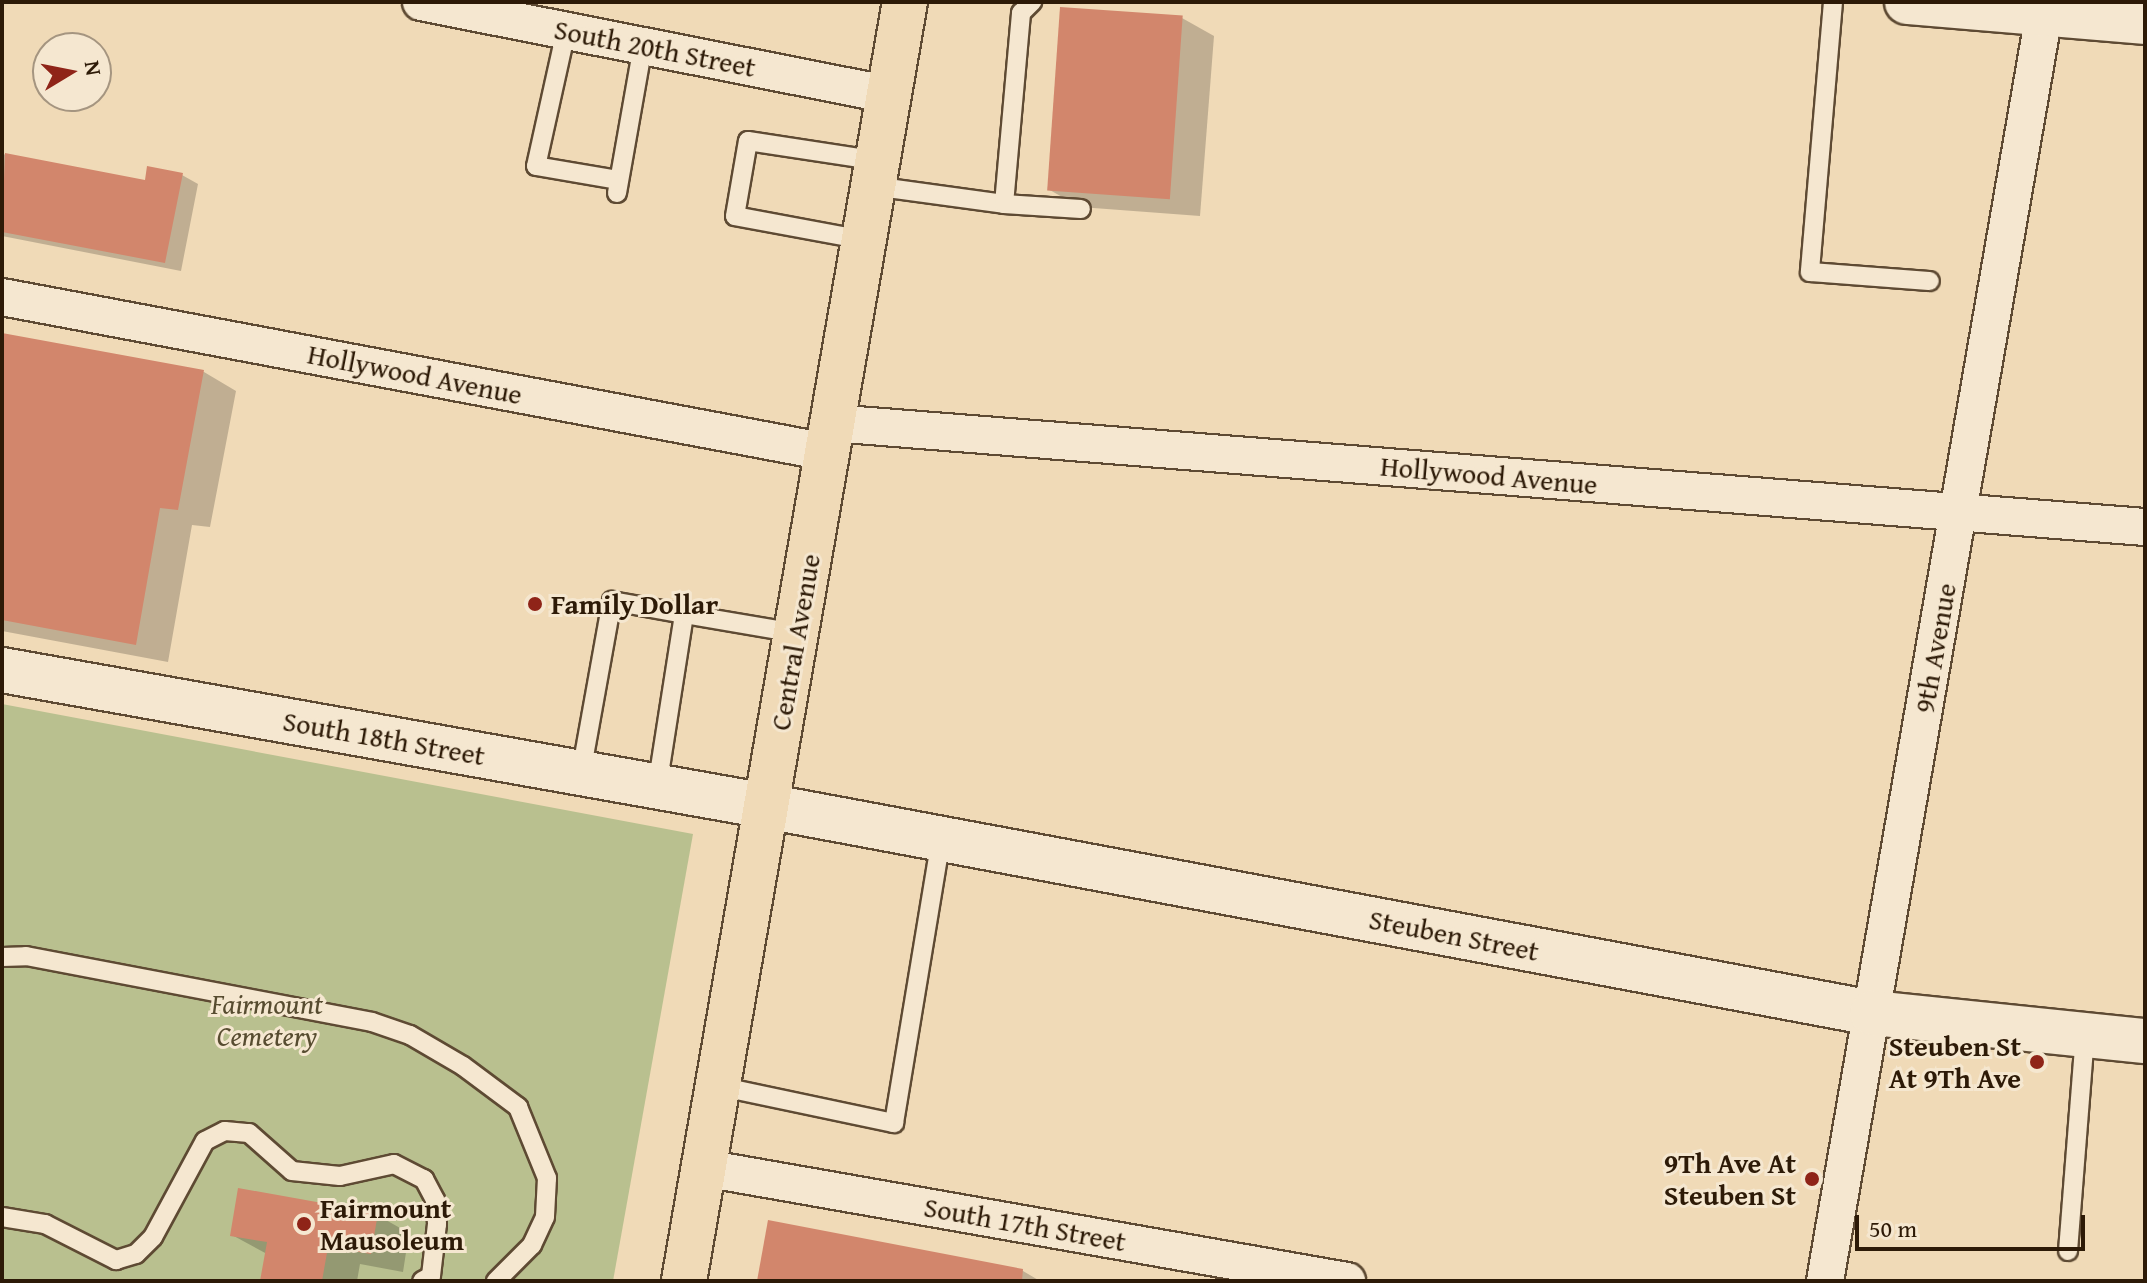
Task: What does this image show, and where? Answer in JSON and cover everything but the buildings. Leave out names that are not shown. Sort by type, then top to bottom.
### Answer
[{"type":"main road","name":"Central Avenue","points":[[684,1281],[905,2]]},
{"type":"main road","points":[[1907,2],[2056,11],[2145,22]]},
{"type":"main road","name":"South 18th Street","points":[[2,670],[766,806]]},
{"type":"main road","name":"Steuben Street","points":[[766,806],[1872,1013],[2145,1041]]},
{"type":"street","name":"South 20th Street","points":[[421,2],[889,95]]},
{"type":"street","name":"9th Avenue","points":[[1825,1281],[1959,512],[2056,11]]},
{"type":"street","name":"Hollywood Avenue","points":[[2,297],[830,437],[2145,527]]},
{"type":"street","name":"South 17th Street","points":[[704,1168],[1347,1281]]},
{"type":"lane","points":[[1004,204],[1021,13],[1032,2]]},
{"type":"lane","points":[[1833,2],[1810,272],[1930,281]]},
{"type":"lane","points":[[566,31],[536,166],[618,186],[643,46]]},
{"type":"lane","points":[[864,240],[735,216],[748,141],[1004,204],[1081,209]]},
{"type":"lane","points":[[581,773],[612,601],[796,633]]},
{"type":"lane","points":[[657,787],[684,614]]},
{"type":"lane","points":[[718,1086],[894,1123],[941,840]]},
{"type":"lane","points":[[2,957],[26,956],[372,1022],[410,1035],[463,1066],[518,1107],[547,1178],[545,1217],[532,1245],[496,1281]]},
{"type":"lane","points":[[2068,1251],[2085,1037]]},
{"type":"lane","points":[[2,1217],[45,1224],[116,1260],[136,1254],[153,1237],[205,1141],[225,1131],[249,1133],[273,1159],[314,1177],[394,1164],[411,1169],[424,1179],[435,1200],[437,1250],[433,1279]]},
{"type":"green space","name":"Fairmount Cemetery","points":[[2,704],[693,834],[613,1281],[2,1281]]},
{"type":"place","name":"Family Dollar","points":[[535,604]]},
{"type":"place","name":"Steuben St At 9Th Ave","points":[[2037,1062]]},
{"type":"place","name":"9Th Ave At Steuben St","points":[[1812,1179]]},
{"type":"place","name":"Fairmount Mausoleum","points":[[304,1224]]}]
